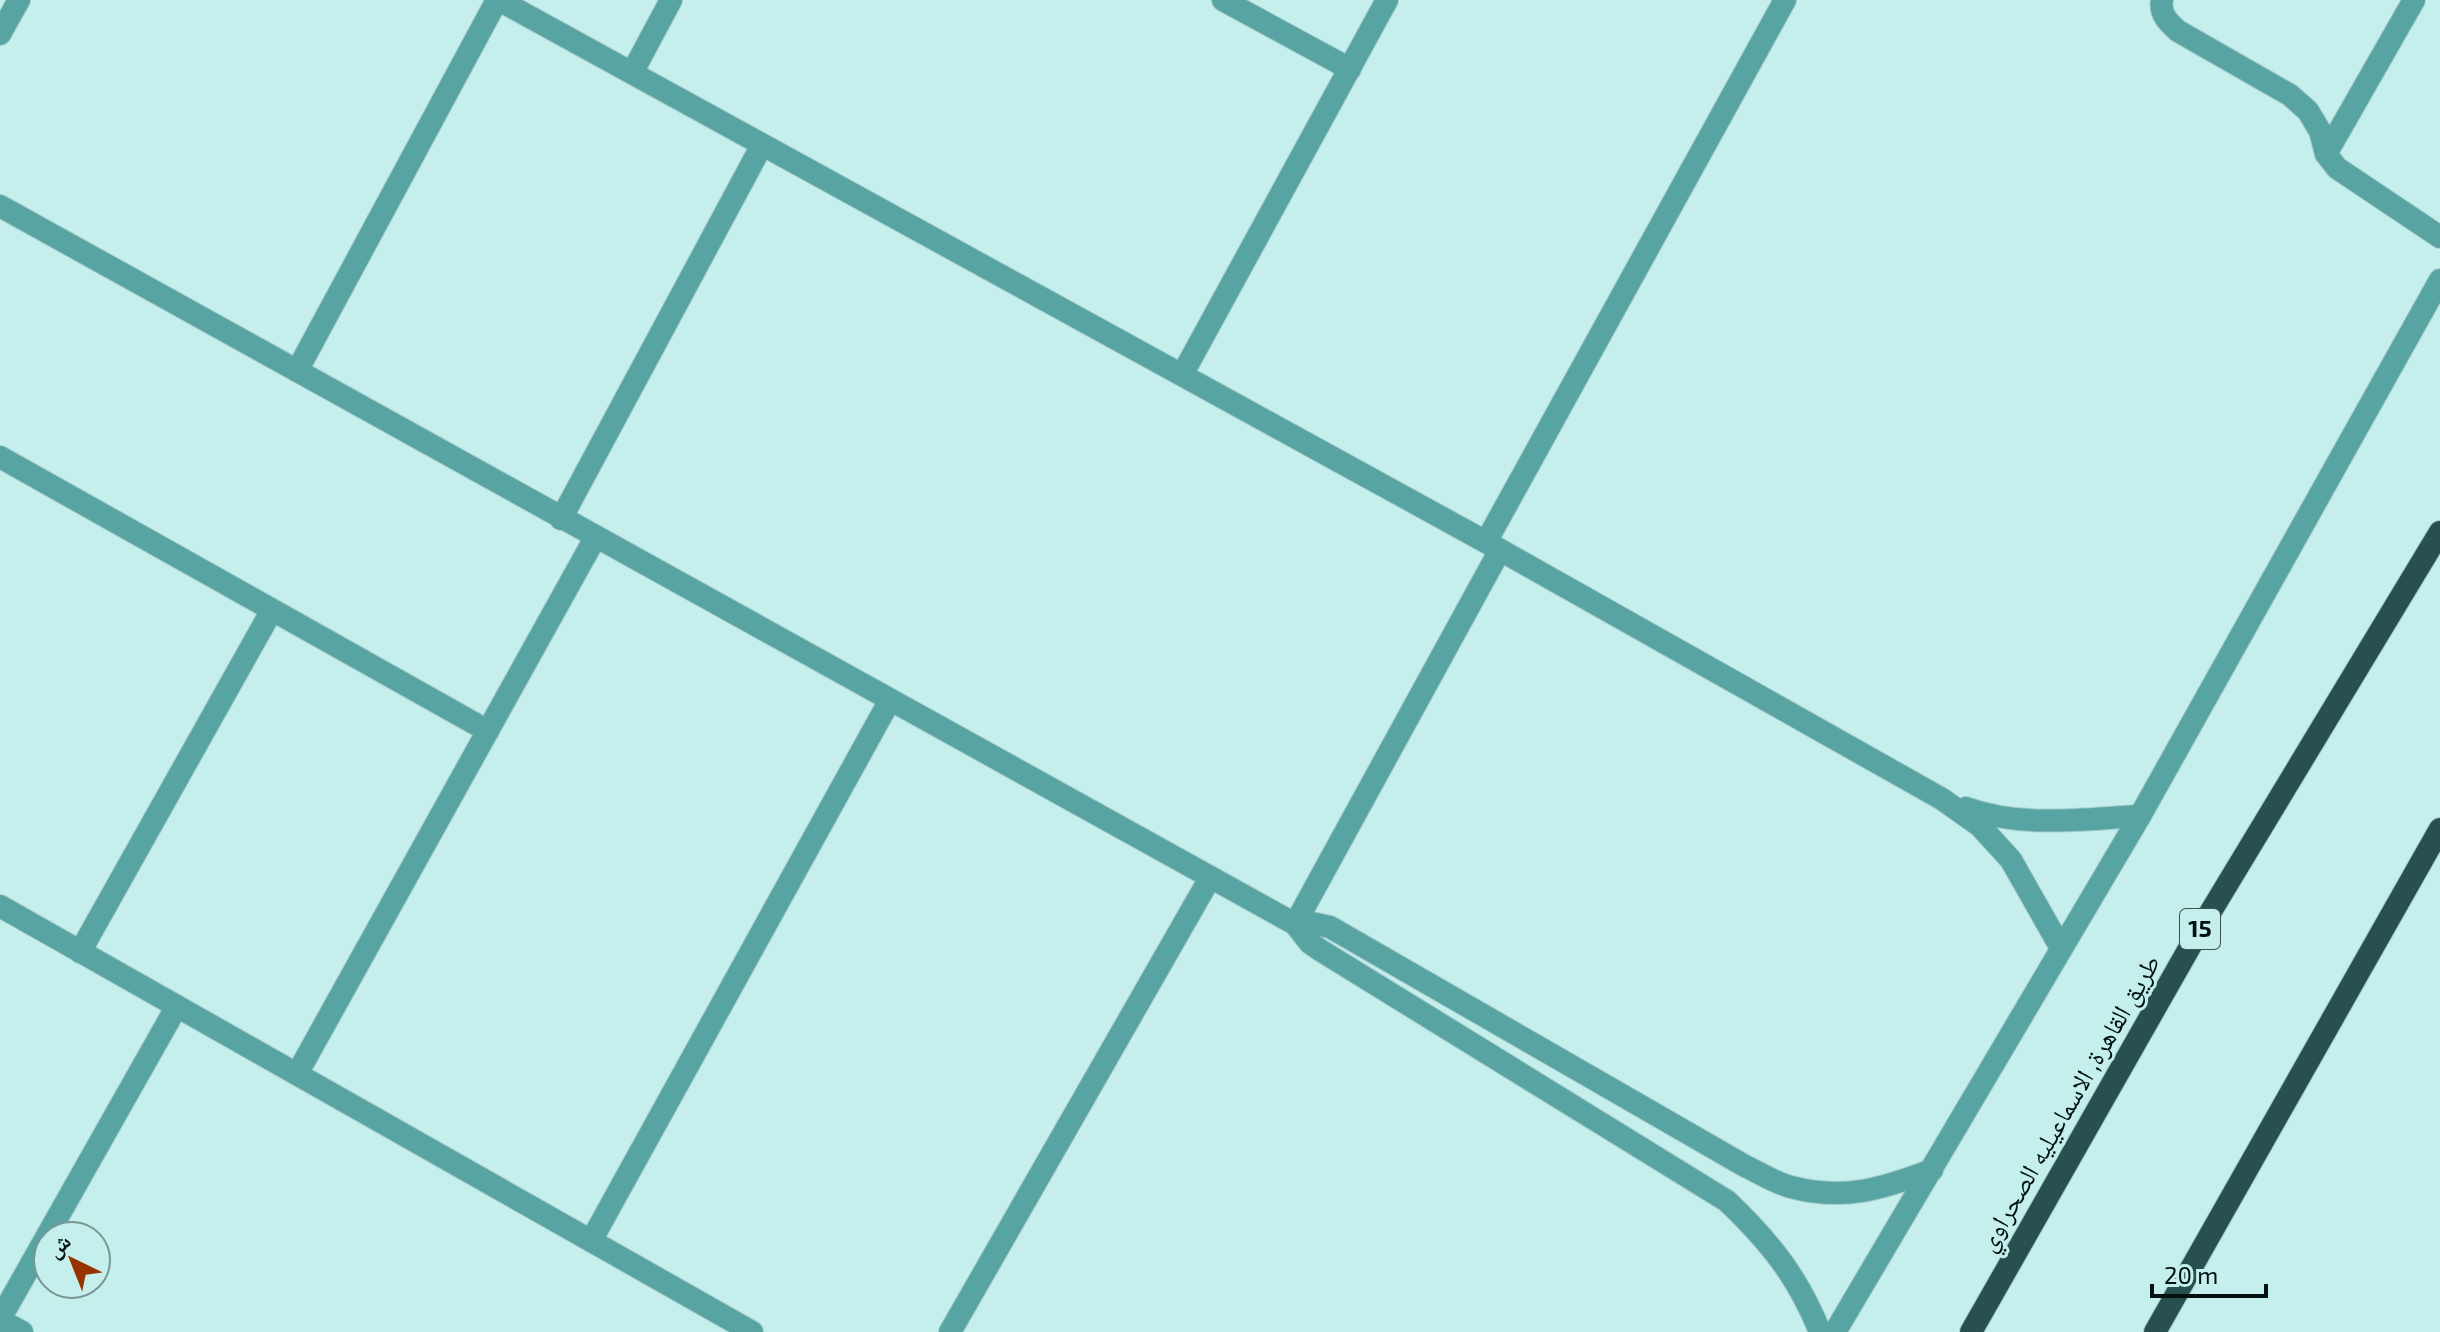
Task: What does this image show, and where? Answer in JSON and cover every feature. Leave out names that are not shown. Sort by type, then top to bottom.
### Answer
[{"type":"highway","name":"طريق القاهرة, الاسماعيليه الصحراوي","points":[[1971,1332],[2199,931],[2440,532]]},
{"type":"highway","points":[[2155,1332],[2440,829]]},
{"type":"street","points":[[0,34],[19,0]]},
{"type":"street","points":[[297,371],[498,0],[1493,546],[1942,799],[1980,826],[2011,860],[2061,948]]},
{"type":"street","points":[[632,73],[671,0]]},
{"type":"street","points":[[1223,0],[1350,69]]},
{"type":"street","points":[[1182,375],[1387,0]]},
{"type":"street","points":[[1295,924],[1785,0]]},
{"type":"street","points":[[2162,0],[2166,20],[2178,31],[2290,95],[2308,111],[2320,131],[2326,154],[2350,179],[2440,237]]},
{"type":"street","points":[[2326,154],[2414,0]]},
{"type":"street","points":[[561,519],[762,145]]},
{"type":"street","points":[[0,206],[1295,924],[1320,950],[1727,1201],[1760,1232],[1788,1267],[1810,1305],[1820,1332]]},
{"type":"street","points":[[1835,1332],[2140,816],[2440,280]]},
{"type":"street","points":[[0,457],[488,731]]},
{"type":"street","points":[[297,1074],[595,538]]},
{"type":"street","points":[[80,952],[272,610]]},
{"type":"street","points":[[591,1241],[890,700]]},
{"type":"street","points":[[1942,799],[1986,815],[2032,822],[2140,816]]},
{"type":"street","points":[[950,1332],[1210,878]]},
{"type":"street","points":[[0,906],[752,1332]]},
{"type":"street","points":[[1295,924],[1307,922],[1330,927],[1745,1166],[1789,1187],[1837,1195],[1885,1188],[1932,1170]]},
{"type":"street","points":[[22,1332],[0,1320],[177,1006]]},
{"type":"street","points":[[1727,1201],[1741,1195],[1747,1182],[1745,1166]]}]
